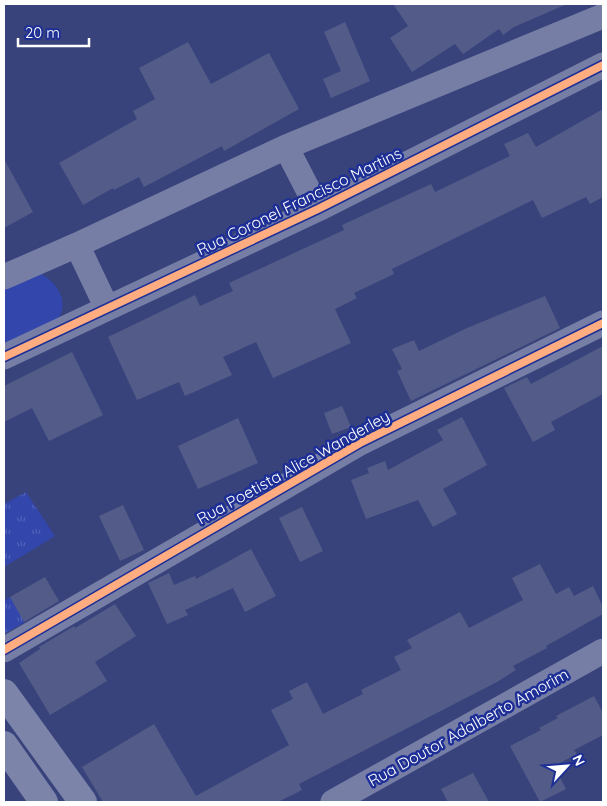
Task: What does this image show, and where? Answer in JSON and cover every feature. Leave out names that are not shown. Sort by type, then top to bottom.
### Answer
[{"type":"main road","points":[[4,693],[83,802]]},
{"type":"main road","points":[[4,745],[44,802]]},
{"type":"street","points":[[4,276],[78,245],[286,147],[603,16]]},
{"type":"street","name":"Rua Coronel Francisco Martins","points":[[4,357],[318,209],[603,65]]},
{"type":"street","points":[[286,147],[318,209]]},
{"type":"street","points":[[78,245],[107,308]]},
{"type":"street","name":"Rua Poetista Alice Wanderley","points":[[4,650],[360,442],[603,323]]},
{"type":"street","name":"Rua Doutor Adalberto Amorim","points":[[333,802],[603,651]]},
{"type":"green space","points":[[39,273],[51,281],[62,298],[62,311],[59,318],[4,344],[4,289]]},
{"type":"green space","points":[[26,492],[55,536],[4,567],[4,504]]},
{"type":"green space","points":[[10,597],[25,622],[4,634],[4,601]]},
{"type":"building","points":[[393,4],[567,4],[514,27],[503,35],[499,29],[463,54],[455,44],[412,72],[390,38],[408,26]]},
{"type":"building","points":[[345,22],[370,81],[331,98],[323,79],[341,71],[324,32]]},
{"type":"building","points":[[188,42],[211,84],[269,53],[299,109],[224,151],[222,146],[144,187],[139,177],[114,190],[113,188],[83,205],[59,163],[137,119],[133,111],[155,99],[139,68]]},
{"type":"building","points":[[603,109],[603,197],[590,204],[586,197],[542,218],[533,200],[392,269],[394,274],[354,293],[357,298],[335,309],[351,343],[273,378],[256,342],[223,357],[232,375],[185,396],[179,382],[137,400],[108,337],[195,295],[200,306],[233,291],[229,283],[344,230],[342,225],[431,184],[435,192],[510,156],[504,144],[528,133],[536,147]]},
{"type":"building","points":[[4,159],[33,212],[4,228]]},
{"type":"building","points":[[545,296],[560,328],[411,401],[397,371],[402,369],[392,349],[414,340],[419,351],[467,328]]},
{"type":"building","points":[[603,346],[603,394],[551,422],[555,430],[533,442],[504,388],[527,377],[531,384]]},
{"type":"building","points":[[72,352],[103,415],[49,441],[32,408],[4,422],[4,386]]},
{"type":"building","points":[[342,406],[351,427],[332,434],[324,413]]},
{"type":"building","points":[[462,417],[487,465],[443,489],[457,514],[433,527],[418,500],[366,519],[351,480],[369,473],[367,468],[385,461],[388,470],[443,440],[437,430]]},
{"type":"building","points":[[238,418],[258,463],[198,489],[178,446]]},
{"type":"building","points":[[123,505],[144,550],[120,561],[99,516]]},
{"type":"building","points":[[302,507],[323,551],[300,562],[279,518]]},
{"type":"building","points":[[251,549],[276,596],[245,612],[233,588],[185,610],[188,615],[167,624],[148,583],[169,573],[174,585],[195,576],[196,579]]},
{"type":"building","points":[[540,564],[556,594],[569,587],[574,596],[593,586],[603,607],[603,614],[513,666],[516,670],[497,682],[299,784],[302,790],[278,802],[103,802],[82,767],[154,724],[196,796],[289,745],[271,710],[293,699],[289,691],[307,682],[323,714],[363,694],[361,690],[401,670],[394,657],[412,648],[407,640],[460,612],[469,628],[523,600],[512,578]]},
{"type":"building","points":[[45,577],[59,601],[24,622],[10,597]]},
{"type":"building","points":[[115,604],[136,636],[95,662],[107,681],[50,715],[19,663],[40,649],[39,647]]},
{"type":"building","points":[[594,696],[603,713],[603,735],[574,750],[577,754],[554,766],[566,789],[540,802],[510,746],[541,730],[539,728],[558,718],[556,716]]},
{"type":"building","points":[[473,773],[489,802],[448,802],[441,789]]},
{"type":"cycle path","points":[[4,357],[318,209],[603,65]]},
{"type":"cycle path","points":[[4,650],[360,443],[603,323]]}]
